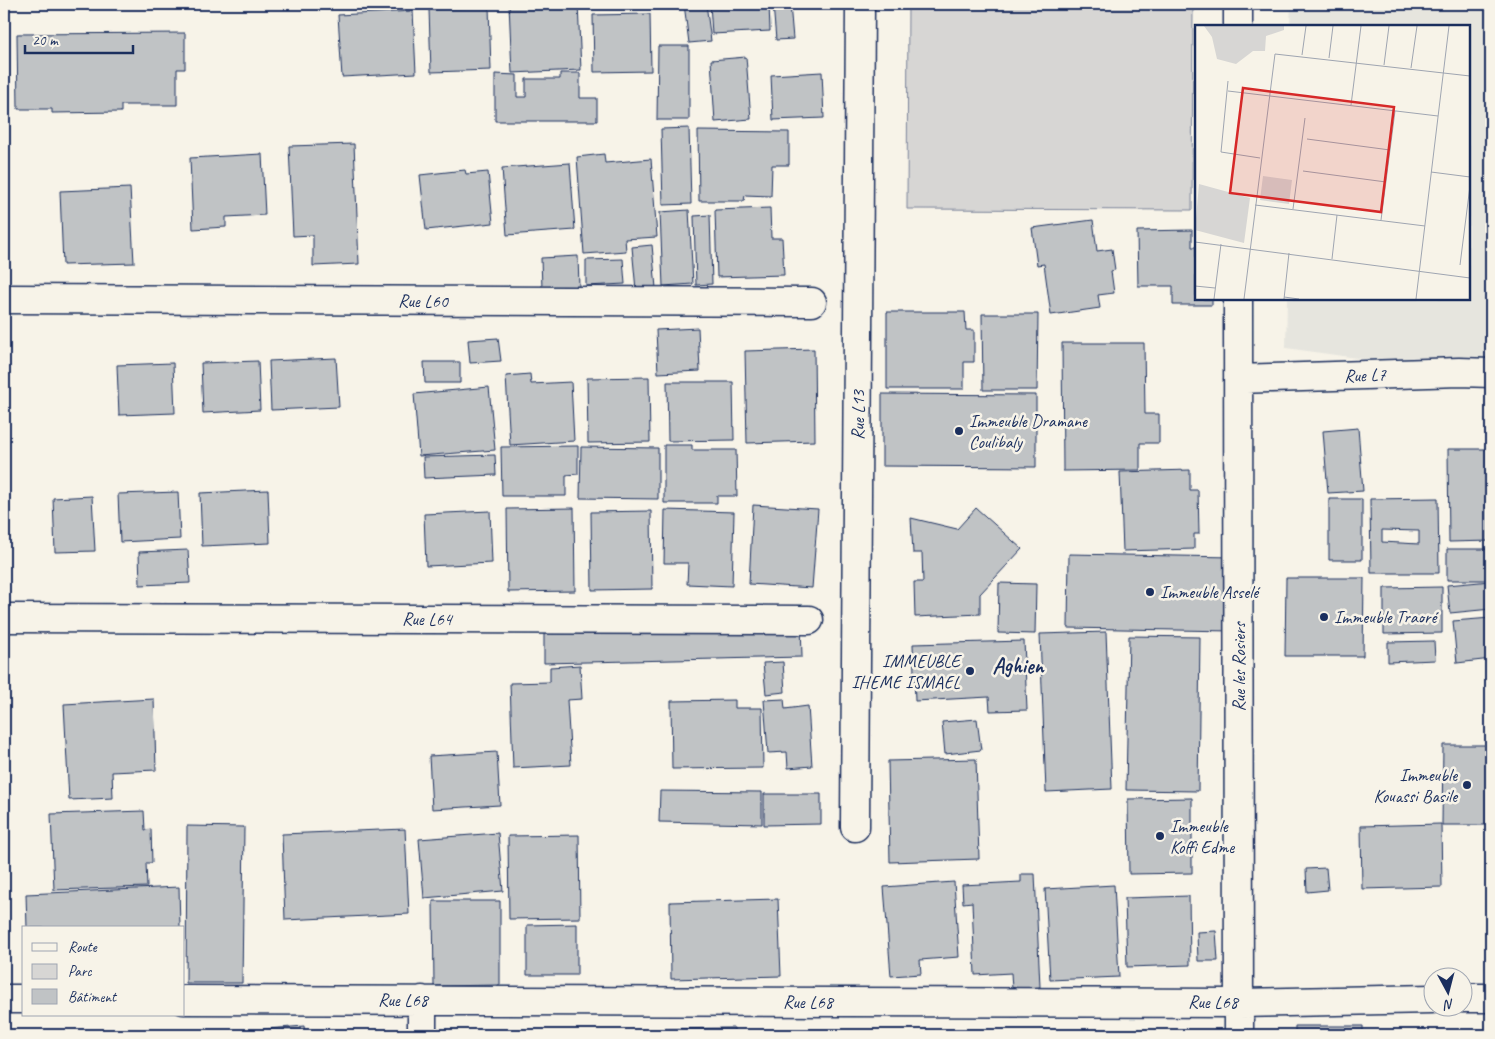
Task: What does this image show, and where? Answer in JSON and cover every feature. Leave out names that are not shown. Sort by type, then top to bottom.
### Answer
[{"type":"street","name":"Rue L13","points":[[855,827],[860,4]]},
{"type":"street","points":[[1238,4],[1238,25]]},
{"type":"street","name":"Rue L60","points":[[4,299],[812,302]]},
{"type":"street","name":"Rue les Rosiers","points":[[1238,300],[1240,1035]]},
{"type":"street","name":"Rue L7","points":[[1238,379],[1459,372],[1491,373]]},
{"type":"street","name":"Rue L64","points":[[4,618],[809,620]]},
{"type":"street","points":[[1472,998],[1491,998]]},
{"type":"street","points":[[4,999],[22,999]]},
{"type":"street","name":"Rue L68","points":[[185,1000],[1240,1003],[1422,999]]},
{"type":"street","points":[[422,1000],[422,1035]]},
{"type":"shaded area","points":[[1291,4],[1463,4],[1491,8],[1491,377],[1286,348],[1287,300],[1470,300],[1470,25],[1290,25]]},
{"type":"green space","points":[[908,4],[1193,4],[1192,210],[907,209]]},
{"type":"building","points":[[509,4],[578,4],[581,70],[512,73]]},
{"type":"building","points":[[684,4],[706,4],[711,41],[689,43]]},
{"type":"building","points":[[710,4],[769,4],[770,31],[712,34]]},
{"type":"building","points":[[773,4],[790,4],[793,39],[776,40]]},
{"type":"building","points":[[489,7],[491,70],[431,72],[429,9]]},
{"type":"building","points":[[413,11],[416,73],[342,77],[338,15]]},
{"type":"building","points":[[650,14],[651,71],[594,72],[593,15]]},
{"type":"building","points":[[185,33],[185,69],[177,69],[177,105],[121,105],[121,112],[52,113],[52,109],[18,109],[17,34]]},
{"type":"building","points":[[658,46],[689,46],[689,120],[657,120]]},
{"type":"building","points":[[746,57],[751,119],[715,122],[711,60]]},
{"type":"building","points":[[822,72],[824,118],[773,120],[771,75]]},
{"type":"building","points":[[560,73],[580,73],[580,98],[597,98],[597,121],[495,121],[495,74],[517,75],[517,97],[526,97],[526,79],[560,79]]},
{"type":"building","points":[[689,128],[691,204],[663,205],[661,129]]},
{"type":"building","points":[[698,131],[789,132],[789,165],[772,165],[771,196],[745,195],[744,201],[699,201]]},
{"type":"building","points":[[354,144],[359,264],[313,266],[313,235],[293,236],[289,146]]},
{"type":"building","points":[[262,154],[265,215],[226,217],[226,227],[193,229],[190,158]]},
{"type":"building","points":[[604,154],[605,163],[651,159],[657,237],[625,239],[626,251],[584,254],[577,157]]},
{"type":"building","points":[[570,163],[575,230],[507,235],[502,168]]},
{"type":"building","points":[[465,170],[466,174],[488,172],[493,223],[426,230],[420,175]]},
{"type":"building","points":[[130,188],[134,263],[63,265],[60,191]]},
{"type":"building","points":[[770,208],[771,238],[782,238],[784,275],[717,277],[715,210]]},
{"type":"building","points":[[689,210],[693,284],[663,286],[660,212]]},
{"type":"building","points":[[710,215],[712,284],[696,285],[694,216]]},
{"type":"building","points":[[1093,220],[1097,251],[1112,249],[1115,270],[1111,271],[1114,293],[1098,295],[1100,308],[1051,315],[1044,264],[1037,265],[1032,228]]},
{"type":"building","points":[[1192,230],[1192,247],[1195,247],[1195,300],[1212,300],[1212,305],[1173,305],[1173,286],[1138,286],[1137,231]]},
{"type":"building","points":[[652,245],[656,288],[636,290],[632,247]]},
{"type":"building","points":[[578,256],[579,287],[542,289],[541,258]]},
{"type":"building","points":[[623,259],[625,284],[586,286],[586,260]]},
{"type":"building","points":[[887,312],[965,312],[966,330],[974,330],[974,362],[964,362],[964,389],[887,389]]},
{"type":"building","points":[[982,314],[1038,314],[1037,390],[983,390]]},
{"type":"building","points":[[698,328],[700,371],[658,373],[656,330]]},
{"type":"building","points":[[498,338],[501,361],[470,363],[468,340]]},
{"type":"building","points":[[1062,343],[1144,343],[1145,414],[1159,414],[1159,443],[1140,443],[1140,470],[1063,471]]},
{"type":"building","points":[[814,349],[815,441],[747,443],[745,351]]},
{"type":"building","points":[[336,358],[339,407],[271,410],[269,361]]},
{"type":"building","points":[[258,361],[260,410],[203,413],[201,363]]},
{"type":"building","points":[[424,362],[460,362],[460,383],[425,383]]},
{"type":"building","points":[[173,363],[175,413],[119,415],[117,365]]},
{"type":"building","points":[[530,374],[531,384],[571,382],[574,441],[510,445],[506,376]]},
{"type":"building","points":[[649,377],[650,442],[588,443],[587,378]]},
{"type":"building","points":[[667,382],[733,382],[734,440],[668,441]]},
{"type":"building","points":[[489,387],[495,450],[419,456],[414,394]]},
{"type":"building","name":"Immeuble Dramane Coulibaly","points":[[882,394],[1036,395],[1036,467],[882,466]]},
{"type":"building","points":[[1358,428],[1363,491],[1328,493],[1323,431]]},
{"type":"building","points":[[664,445],[692,445],[692,450],[736,450],[737,496],[717,496],[717,503],[664,503]]},
{"type":"building","points":[[578,446],[578,474],[566,475],[566,496],[502,496],[501,447]]},
{"type":"building","points":[[581,447],[658,448],[658,499],[580,498]]},
{"type":"building","points":[[1448,449],[1491,449],[1491,541],[1449,542]]},
{"type":"building","points":[[495,455],[496,475],[424,478],[423,457]]},
{"type":"building","points":[[1190,470],[1190,490],[1198,490],[1199,534],[1194,534],[1194,549],[1123,551],[1120,472]]},
{"type":"building","points":[[268,490],[270,543],[202,546],[200,493]]},
{"type":"building","points":[[178,492],[180,539],[120,542],[118,494]]},
{"type":"building","points":[[92,496],[95,551],[55,552],[53,498]]},
{"type":"building","points":[[1438,498],[1439,573],[1371,573],[1370,499]],"holes":[[[1382,530],[1419,531],[1419,544],[1382,542]]]},
{"type":"building","points":[[1329,499],[1362,499],[1362,560],[1329,560]]},
{"type":"building","points":[[753,505],[818,509],[812,588],[749,584]]},
{"type":"building","points":[[574,508],[575,591],[508,592],[507,509]]},
{"type":"building","points":[[976,508],[1022,549],[980,594],[980,614],[915,617],[914,582],[923,582],[922,553],[913,553],[911,518],[957,529]]},
{"type":"building","points":[[665,510],[734,512],[732,586],[687,584],[688,563],[664,563]]},
{"type":"building","points":[[490,511],[492,563],[426,566],[424,514]]},
{"type":"building","points":[[651,511],[652,589],[592,590],[591,512]]},
{"type":"building","points":[[1447,549],[1491,549],[1491,580],[1447,580]]},
{"type":"building","points":[[188,550],[190,583],[140,585],[139,552]]},
{"type":"building","name":"Immeuble Asselé","points":[[1069,554],[1232,557],[1231,631],[1068,628]]},
{"type":"building","name":"Immeuble Traoré","points":[[1286,578],[1364,578],[1363,656],[1285,656]]},
{"type":"building","points":[[1491,581],[1491,609],[1450,613],[1447,585]]},
{"type":"building","points":[[999,583],[1036,584],[1035,634],[998,633]]},
{"type":"building","points":[[1442,587],[1442,633],[1384,634],[1384,588]]},
{"type":"building","points":[[1491,618],[1491,659],[1457,663],[1453,621]]},
{"type":"building","points":[[801,622],[802,657],[544,663],[544,629]]},
{"type":"building","points":[[1106,632],[1112,789],[1046,792],[1040,634]]},
{"type":"building","points":[[1129,636],[1200,637],[1198,791],[1126,790]]},
{"type":"building","name":"IMMEUBLE IHEME ISMAEL","points":[[1024,641],[1027,710],[990,711],[989,697],[915,701],[913,644]]},
{"type":"building","points":[[1434,641],[1435,660],[1388,662],[1388,642]]},
{"type":"building","points":[[783,662],[785,692],[766,694],[763,663]]},
{"type":"building","points":[[580,665],[582,699],[567,700],[571,765],[513,768],[510,683],[550,682],[550,667]]},
{"type":"building","points":[[154,699],[156,770],[112,772],[113,798],[69,800],[64,704]]},
{"type":"building","points":[[784,699],[785,709],[808,706],[812,766],[788,768],[787,752],[768,753],[764,700]]},
{"type":"building","points":[[735,700],[735,708],[762,708],[763,768],[672,769],[671,701]]},
{"type":"building","points":[[977,719],[981,750],[945,754],[942,722]]},
{"type":"building","name":"Immeuble Kouassi Basile","points":[[1443,745],[1491,745],[1491,825],[1442,825]]},
{"type":"building","points":[[497,752],[500,805],[432,809],[429,756]]},
{"type":"building","points":[[976,759],[979,859],[890,862],[888,761]]},
{"type":"building","points":[[660,791],[762,792],[762,824],[659,822]]},
{"type":"building","points":[[764,794],[821,794],[821,824],[764,825]]},
{"type":"building","name":"Immeuble Koffi Edme","points":[[1192,798],[1192,873],[1129,874],[1128,799]]},
{"type":"building","points":[[144,811],[145,830],[151,829],[152,863],[146,863],[147,887],[54,890],[51,814]]},
{"type":"building","points":[[1441,824],[1442,887],[1362,889],[1361,826]]},
{"type":"building","points":[[187,826],[244,827],[242,983],[186,983]]},
{"type":"building","points":[[405,829],[409,914],[285,920],[282,834]]},
{"type":"building","points":[[498,833],[503,891],[424,898],[419,839]]},
{"type":"building","points":[[579,835],[580,918],[509,919],[508,836]]},
{"type":"building","points":[[1326,868],[1328,890],[1307,892],[1306,869]]},
{"type":"building","points":[[1021,874],[1035,874],[1040,987],[1012,989],[1011,973],[975,975],[972,902],[963,903],[962,885],[1021,882]]},
{"type":"building","points":[[954,882],[959,957],[920,960],[921,974],[891,976],[884,887]]},
{"type":"building","points":[[1114,885],[1119,977],[1050,980],[1045,889]]},
{"type":"building","points":[[179,887],[180,926],[27,926],[26,894]]},
{"type":"building","points":[[1189,896],[1190,965],[1127,967],[1125,898]]},
{"type":"building","points":[[778,899],[781,976],[671,979],[670,902]]},
{"type":"building","points":[[433,901],[500,901],[500,985],[434,986]]},
{"type":"building","points":[[577,924],[577,975],[527,975],[527,925]]},
{"type":"building","points":[[1216,931],[1218,961],[1198,961],[1197,932]]},
{"type":"building","points":[[304,1026],[305,1035],[257,1035],[256,1030]]},
{"type":"building","points":[[1295,1026],[1363,1026],[1363,1035],[1295,1035]]},
{"type":"building","points":[[734,1028],[734,1035],[661,1035],[661,1029]]},
{"type":"place","name":"Immeuble Dramane Coulibaly","points":[[959,431]]},
{"type":"place","name":"Immeuble Asselé","points":[[1150,592]]},
{"type":"place","name":"Immeuble Traoré","points":[[1324,617]]},
{"type":"place","name":"IMMEUBLE IHEME ISMAEL","points":[[970,671]]},
{"type":"place","name":"Immeuble Kouassi Basile","points":[[1467,785]]},
{"type":"place","name":"Immeuble Koffi Edme","points":[[1160,836]]},
{"type":"district","name":"Aghien","points":[[1018,665]]}]
